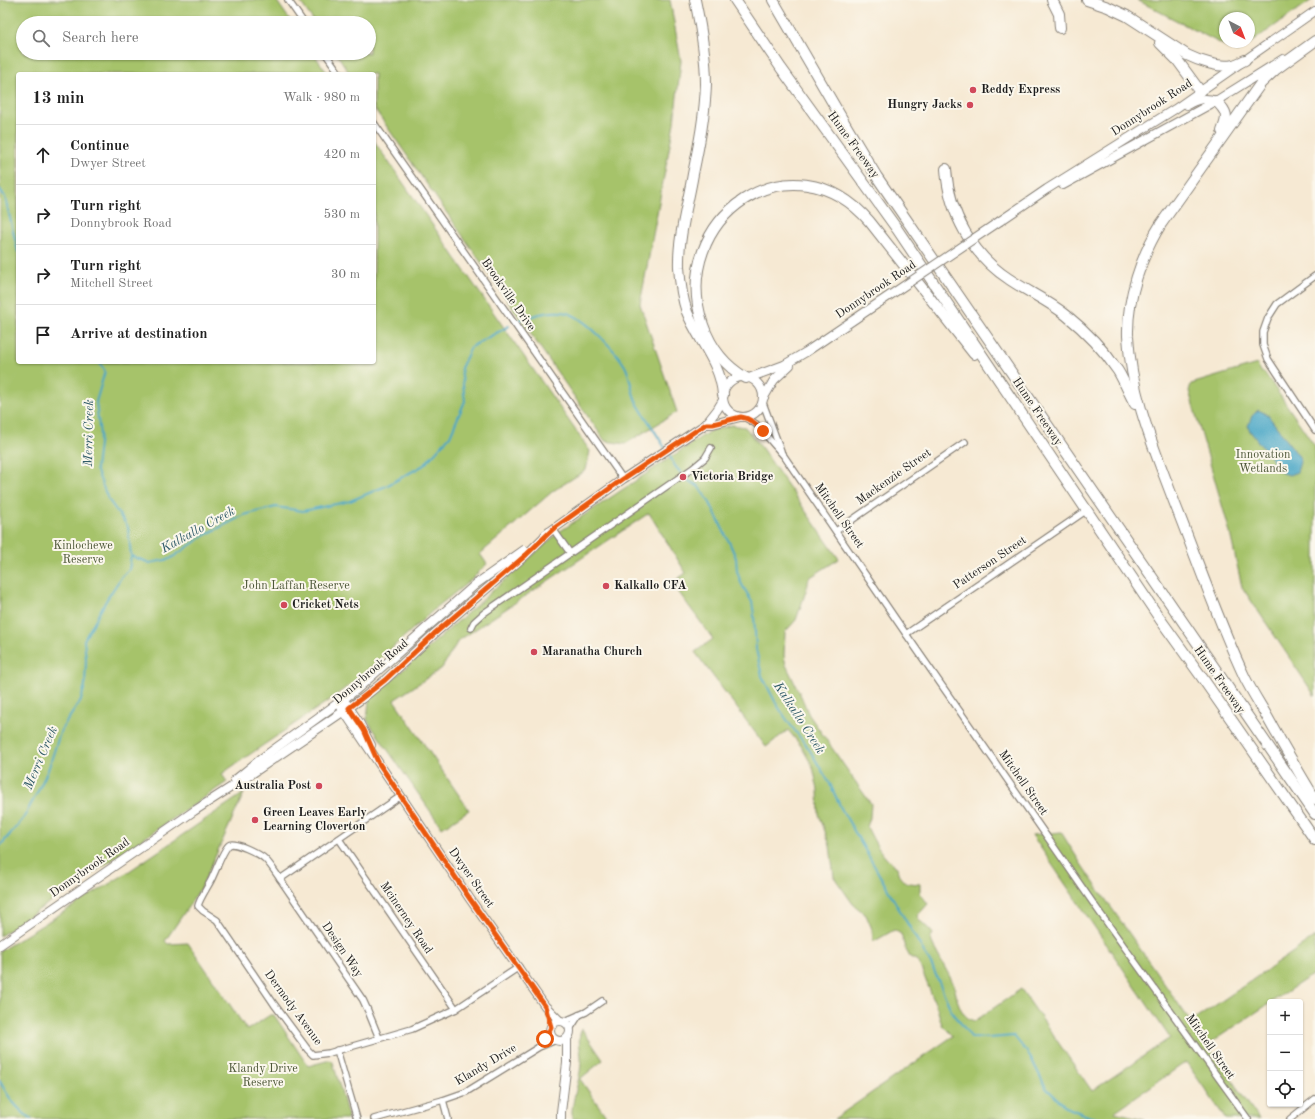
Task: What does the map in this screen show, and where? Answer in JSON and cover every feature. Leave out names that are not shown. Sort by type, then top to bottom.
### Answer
[{"type":"highway","points":[[695,0],[703,44],[706,84],[700,139],[681,244],[679,270],[683,300],[687,312],[694,328],[710,353],[723,384],[724,397]]},
{"type":"highway","name":"Hume Freeway","points":[[735,0],[781,68],[865,184],[1160,619],[1315,840]]},
{"type":"highway","name":"Hume Freeway","points":[[773,0],[877,177],[1315,814]]},
{"type":"highway","points":[[1052,0],[1059,14],[1060,28]]},
{"type":"highway","points":[[1086,0],[1108,7],[1140,24],[1195,59],[1206,63],[1232,65],[1245,60]]},
{"type":"highway","points":[[1140,24],[1178,61],[1202,95]]},
{"type":"highway","points":[[1191,180],[1261,83],[1275,70],[1315,40]]},
{"type":"highway","points":[[1216,101],[1225,111],[1226,121],[1221,134],[1153,236],[1139,270],[1129,322],[1129,351],[1134,384],[1146,425],[1219,619],[1243,672],[1284,749],[1315,799]]},
{"type":"highway","points":[[946,169],[948,190],[955,214],[981,254],[1008,278],[1066,315],[1090,337],[1102,350],[1118,372],[1146,425]]},
{"type":"highway","points":[[748,378],[737,373],[725,363],[706,332],[698,310],[696,291],[700,260],[704,246],[719,223],[731,209],[752,194],[774,186],[794,184],[822,189],[842,198],[863,214],[1013,401]]},
{"type":"main road","name":"Donnybrook Road","points":[[748,378],[784,364],[806,352],[1047,189],[1117,145],[1202,95],[1245,60],[1315,11]]},
{"type":"main road","name":"Donnybrook Road","points":[[1000,221],[1064,184],[1216,101],[1315,40]]},
{"type":"main road","points":[[1202,95],[1216,101]]},
{"type":"main road","points":[[1202,95],[1204,104],[1202,109]]},
{"type":"main road","name":"Donnybrook Road","points":[[763,401],[778,376],[806,352]]},
{"type":"main road","points":[[748,378],[754,380],[762,389],[763,401],[758,412],[754,415],[742,417],[729,412],[725,406],[724,397],[725,389],[734,380],[748,378]]},
{"type":"main road","name":"Donnybrook Road","points":[[194,811],[268,753],[343,699],[379,670],[476,584],[623,479],[706,424],[717,410],[724,397]]},
{"type":"main road","name":"Donnybrook Road","points":[[706,424],[713,424],[742,417]]},
{"type":"main road","name":"Donnybrook Road","points":[[0,945],[194,811],[346,710],[385,680],[434,634],[526,555],[551,531]]},
{"type":"main road","name":"Dwyer Street","points":[[343,699],[346,710],[364,730],[378,762],[470,899],[545,1006],[562,1021]]},
{"type":"main road","name":"Dwyer Street","points":[[545,1006],[551,1029]]},
{"type":"main road","points":[[561,1119],[566,1063],[567,1039],[570,1034],[568,1024],[562,1021],[555,1023],[551,1029],[552,1036],[557,1041],[566,1063]]},
{"type":"main road","points":[[557,1041],[567,1039]]},
{"type":"street","points":[[288,0],[299,16]]},
{"type":"street","points":[[330,60],[339,72]]},
{"type":"street","name":"Brookville Drive","points":[[376,126],[623,479]]},
{"type":"street","points":[[1315,276],[1277,304],[1268,318],[1263,332],[1263,345],[1268,359],[1315,430]]},
{"type":"street","name":"Mitchell Street","points":[[763,401],[784,456]]},
{"type":"street","name":"Mitchell Street","points":[[742,417],[756,424],[784,456],[1100,912],[1248,1119]]},
{"type":"street","name":"Mackenzie Street","points":[[836,531],[965,442]]},
{"type":"street","points":[[471,628],[474,622],[484,613],[689,471],[700,462],[711,448]]},
{"type":"street","name":"Patterson Street","points":[[906,634],[1087,510]]},
{"type":"street","points":[[551,531],[570,553]]},
{"type":"street","points":[[280,879],[401,796]]},
{"type":"street","name":"Mcinerney Road","points":[[339,839],[456,1009]]},
{"type":"street","name":"Design Way","points":[[227,848],[232,844],[236,844],[260,856],[268,863],[363,1000],[379,1038]]},
{"type":"street","name":"Dermody Avenue","points":[[227,848],[208,888],[199,901],[198,906],[217,920],[274,1004],[311,1054],[316,1056],[412,1029],[456,1009],[519,967]]},
{"type":"street","points":[[562,1021],[586,1012],[602,1001]]},
{"type":"street","points":[[570,1029],[579,1014]]},
{"type":"street","name":"Klandy Drive","points":[[539,1047],[551,1029]]},
{"type":"street","name":"Klandy Drive","points":[[377,1119],[466,1092],[539,1047],[557,1041]]},
{"type":"street","points":[[337,1050],[357,1119]]},
{"type":"street","points":[[1290,1119],[1315,1099]]},
{"type":"street","points":[[443,1100],[448,1119]]},
{"type":"green space","points":[[0,0],[276,0],[287,16],[16,16],[16,60],[318,60],[327,72],[16,72],[16,364],[376,364],[376,144],[590,451],[586,470],[553,491],[480,554],[487,564],[471,580],[437,607],[348,686],[222,774],[227,782],[0,936]]},
{"type":"green space","points":[[299,0],[670,0],[681,61],[674,123],[640,304],[677,412],[625,444],[605,441],[376,111],[376,72],[349,72],[341,60],[376,60],[376,16],[310,16]]},
{"type":"green space","points":[[1137,0],[1312,0],[1255,40],[1255,12],[1219,12],[1219,43]]},
{"type":"green space","points":[[1229,48],[1243,48],[1237,52]]},
{"type":"green space","name":"Innovation Wetlands","points":[[1257,364],[1315,446],[1315,696],[1242,587],[1229,529],[1189,391],[1191,384]]},
{"type":"green space","points":[[732,425],[745,427],[761,447],[839,559],[809,578],[796,620],[785,632],[784,656],[786,665],[809,715],[871,804],[870,818],[867,827],[876,844],[883,855],[897,867],[901,879],[910,883],[920,884],[920,893],[928,904],[917,916],[933,934],[930,938],[953,983],[961,1010],[964,1014],[968,1018],[975,1021],[1021,989],[1092,1091],[1170,1038],[1032,835],[1061,832],[1083,867],[1191,1022],[1315,937],[1315,973],[1276,999],[1267,999],[1267,1005],[1207,1045],[1259,1119],[1226,1119],[1186,1062],[1114,1112],[1145,1119],[834,1119],[953,1036],[942,1025],[937,1008],[918,961],[910,957],[905,948],[901,934],[894,930],[873,942],[872,929],[866,915],[853,904],[834,877],[830,846],[819,814],[818,790],[813,767],[801,746],[788,730],[766,747],[695,652],[713,639],[672,583],[686,573],[649,513],[458,641],[442,668],[394,700],[469,810],[442,828],[367,720],[369,700],[559,532],[710,431]]},
{"type":"green space","name":"Klandy Drive Reserve","points":[[244,793],[201,888],[165,941],[168,944],[188,943],[247,1030],[270,1015],[274,1015],[308,1066],[330,1060],[333,1062],[348,1116],[347,1119],[0,1119],[0,951],[122,876]]},
{"type":"green space","points":[[582,1029],[603,1060],[580,1079],[608,1119],[572,1119],[573,1104],[580,1070],[581,1059],[579,1037]]},
{"type":"water","points":[[1258,410],[1267,414],[1300,458],[1297,472],[1289,475],[1282,473],[1250,431],[1248,426],[1252,416]]},
{"type":"waterway","name":"Merri Creek","points":[[0,189],[5,197],[16,244]]},
{"type":"waterway","name":"Kalkallo Creek","points":[[519,320],[543,314],[561,312],[574,316],[590,327],[599,335],[625,366],[637,403],[665,448]]},
{"type":"waterway","name":"Kalkallo Creek","points":[[131,556],[150,563],[170,559],[205,535],[244,515],[276,507],[303,511],[350,501],[386,486],[424,465],[450,436],[465,401],[461,368],[471,347],[509,326]]},
{"type":"waterway","name":"Merri Creek","points":[[0,846],[23,819],[48,770],[61,730],[81,700],[85,685],[86,659],[84,640],[107,599],[122,576],[129,570],[131,556],[128,527],[108,499],[96,469],[100,435],[96,402],[105,371],[100,364]]},
{"type":"waterway","name":"Kalkallo Creek","points":[[667,451],[675,466],[687,480],[698,486],[710,503],[736,558],[737,571],[741,583],[752,602],[756,649],[762,676],[777,705],[809,749],[830,784],[842,810],[932,966],[951,1010],[971,1037],[989,1038],[1014,1036],[1030,1056],[1046,1088],[1066,1107],[1090,1117],[1100,1119]]},
{"type":"waterway","name":"Merri Creek","points":[[0,1081],[13,1102],[31,1119]]},
{"type":"place","name":"Reddy Express","points":[[973,90]]},
{"type":"place","name":"Hungry Jacks","points":[[970,105]]},
{"type":"place","name":"Victoria Bridge","points":[[683,477]]},
{"type":"place","name":"Kalkallo CFA","points":[[606,586]]},
{"type":"place","name":"Cricket Nets","points":[[284,605]]},
{"type":"place","name":"Maranatha Church","points":[[534,652]]},
{"type":"place","name":"Australia Post","points":[[319,786]]},
{"type":"place","name":"Green Leaves Early Learning Cloverton","points":[[255,820]]},
{"type":"route","points":[[545,1039],[551,1027],[545,1006],[470,899],[378,762],[364,730],[349,708],[385,680],[434,634],[526,555],[549,532],[681,440],[706,424],[713,424],[741,417],[756,424],[763,431]]},
{"type":"park label","name":"Kinlochewe Reserve","points":[[83,553]]},
{"type":"park label","name":"John Laffan Reserve","points":[[296,586]]}]
